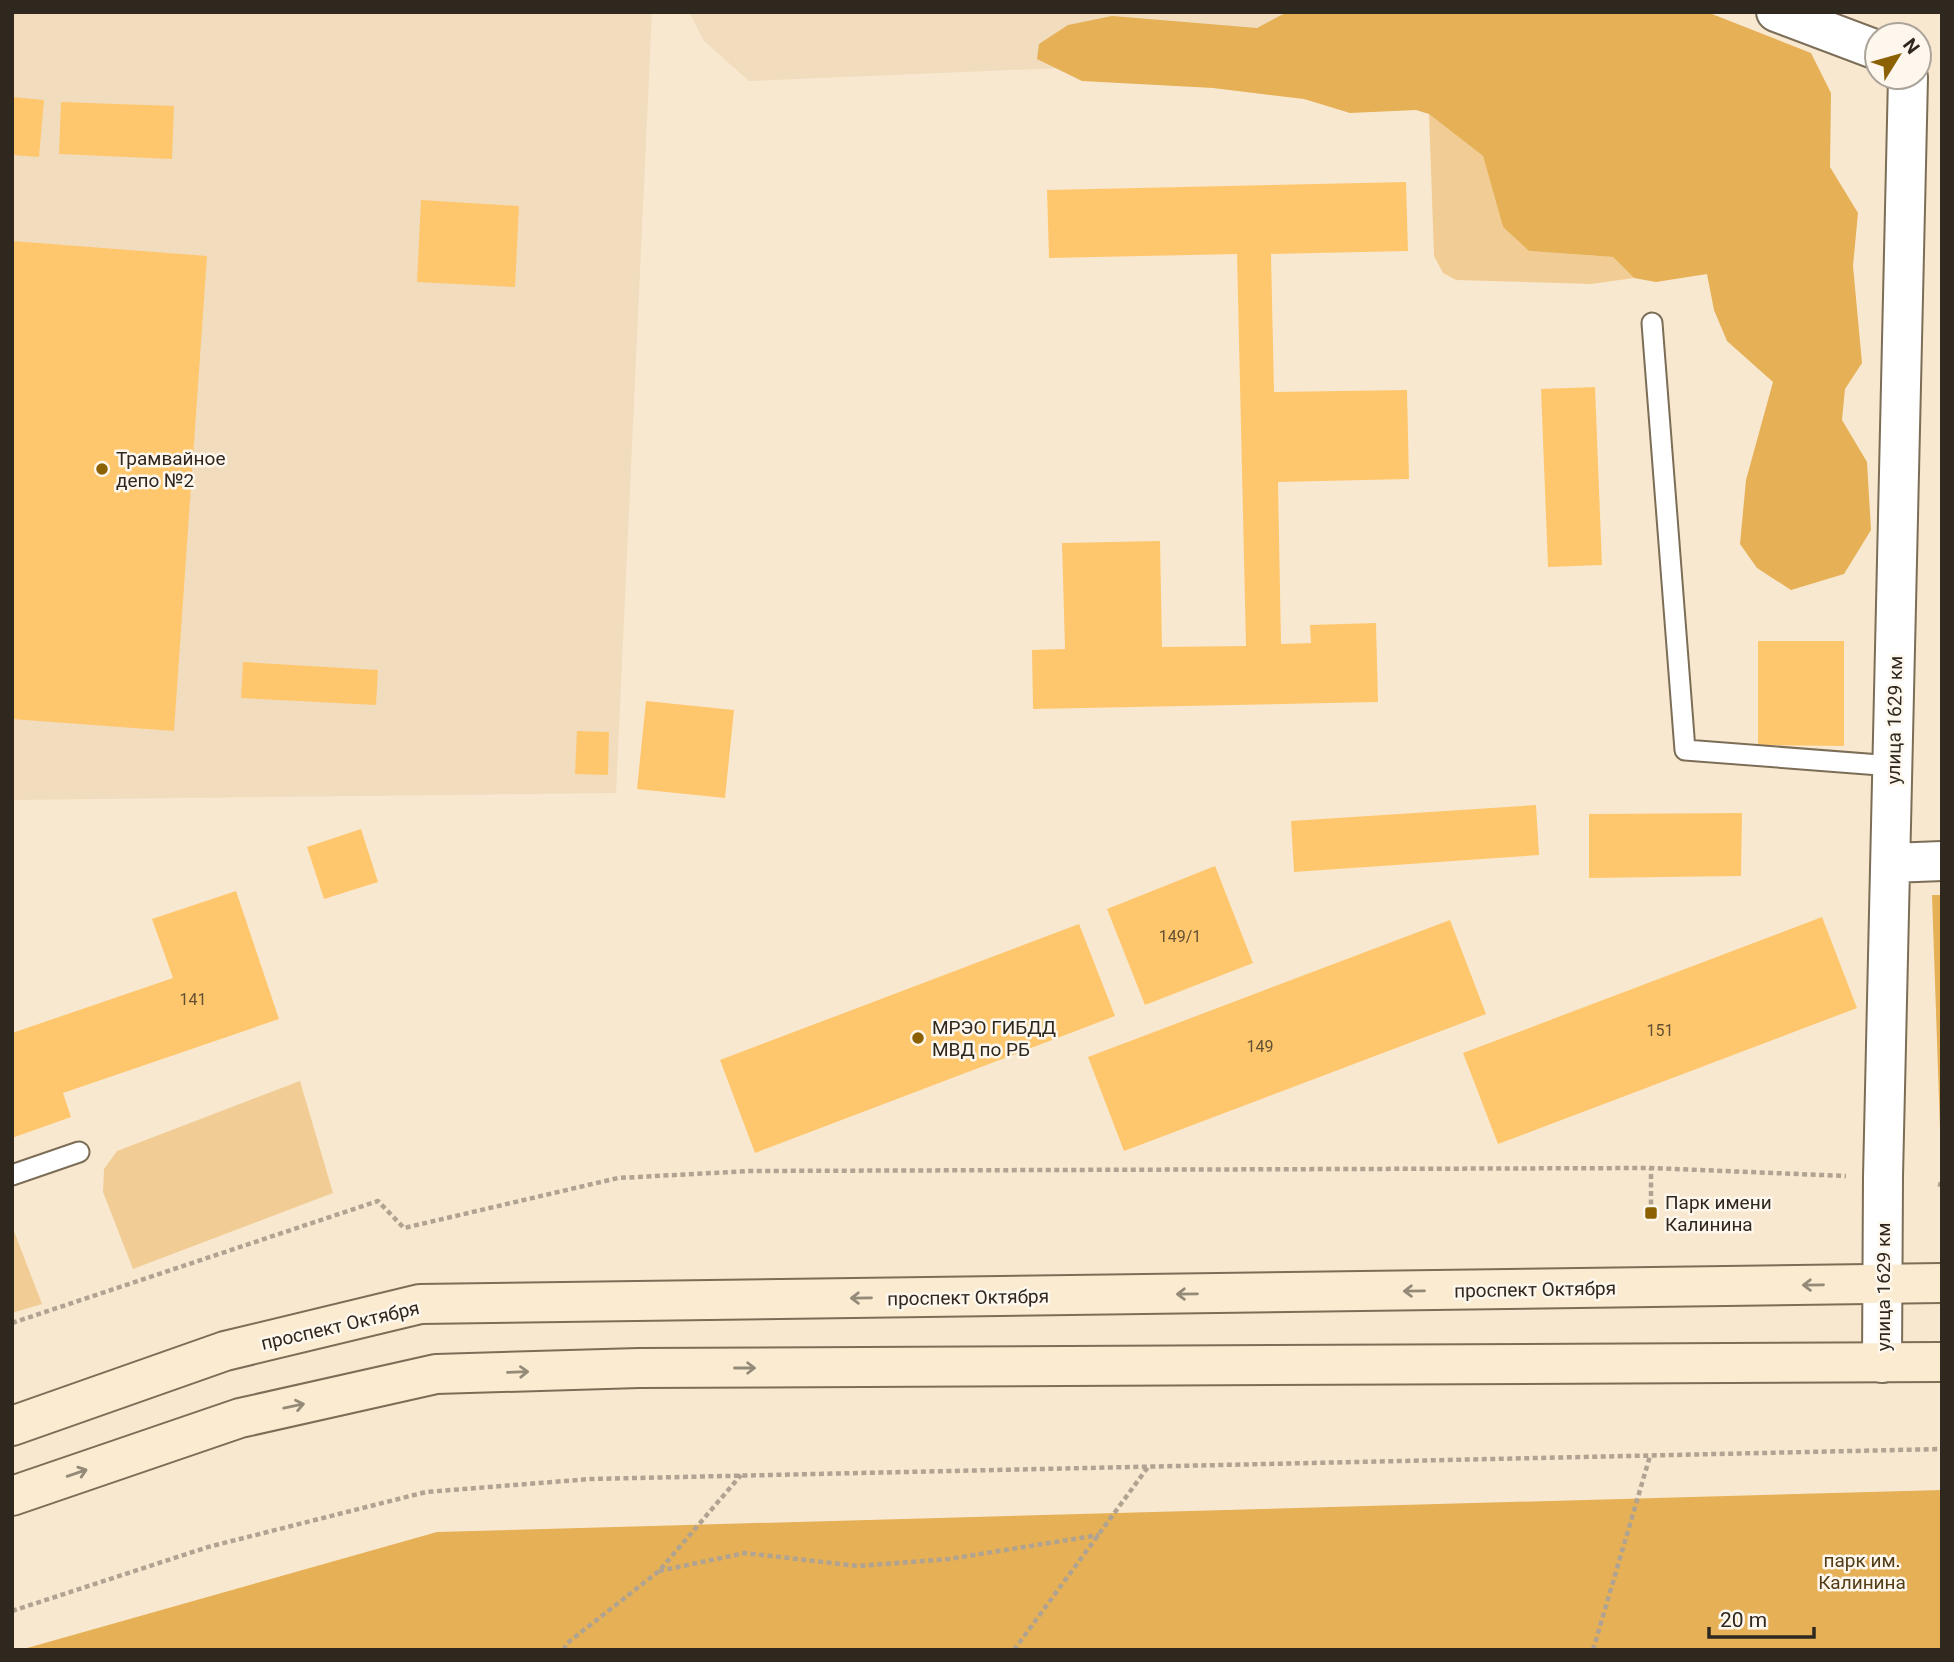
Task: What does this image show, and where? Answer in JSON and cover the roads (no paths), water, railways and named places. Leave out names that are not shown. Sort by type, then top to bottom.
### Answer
[{"type":"main road","name":"проспект Октября","points":[[12,1426],[225,1352],[421,1304],[1942,1283]]},
{"type":"main road","points":[[12,1496],[240,1418],[436,1374],[653,1368],[1942,1362]]},
{"type":"street","points":[[1776,12],[1863,45]]},
{"type":"street","name":"улица 1629 км","points":[[1882,1363],[1908,91]]},
{"type":"street","points":[[1891,863],[1942,861]]},
{"type":"lane","points":[[1652,323],[1685,750],[1893,766]]},
{"type":"lane","points":[[12,1175],[79,1152]]},
{"type":"place","name":"Трамвайное депо №2","points":[[102,469]]},
{"type":"place","name":"МРЭО ГИБДД МВД по РБ","points":[[918,1038]]},
{"type":"place","name":"Парк имени Калинина","points":[[1651,1213]]},
{"type":"park label","name":"парк им. Калинина","points":[[1862,1571]]}]
